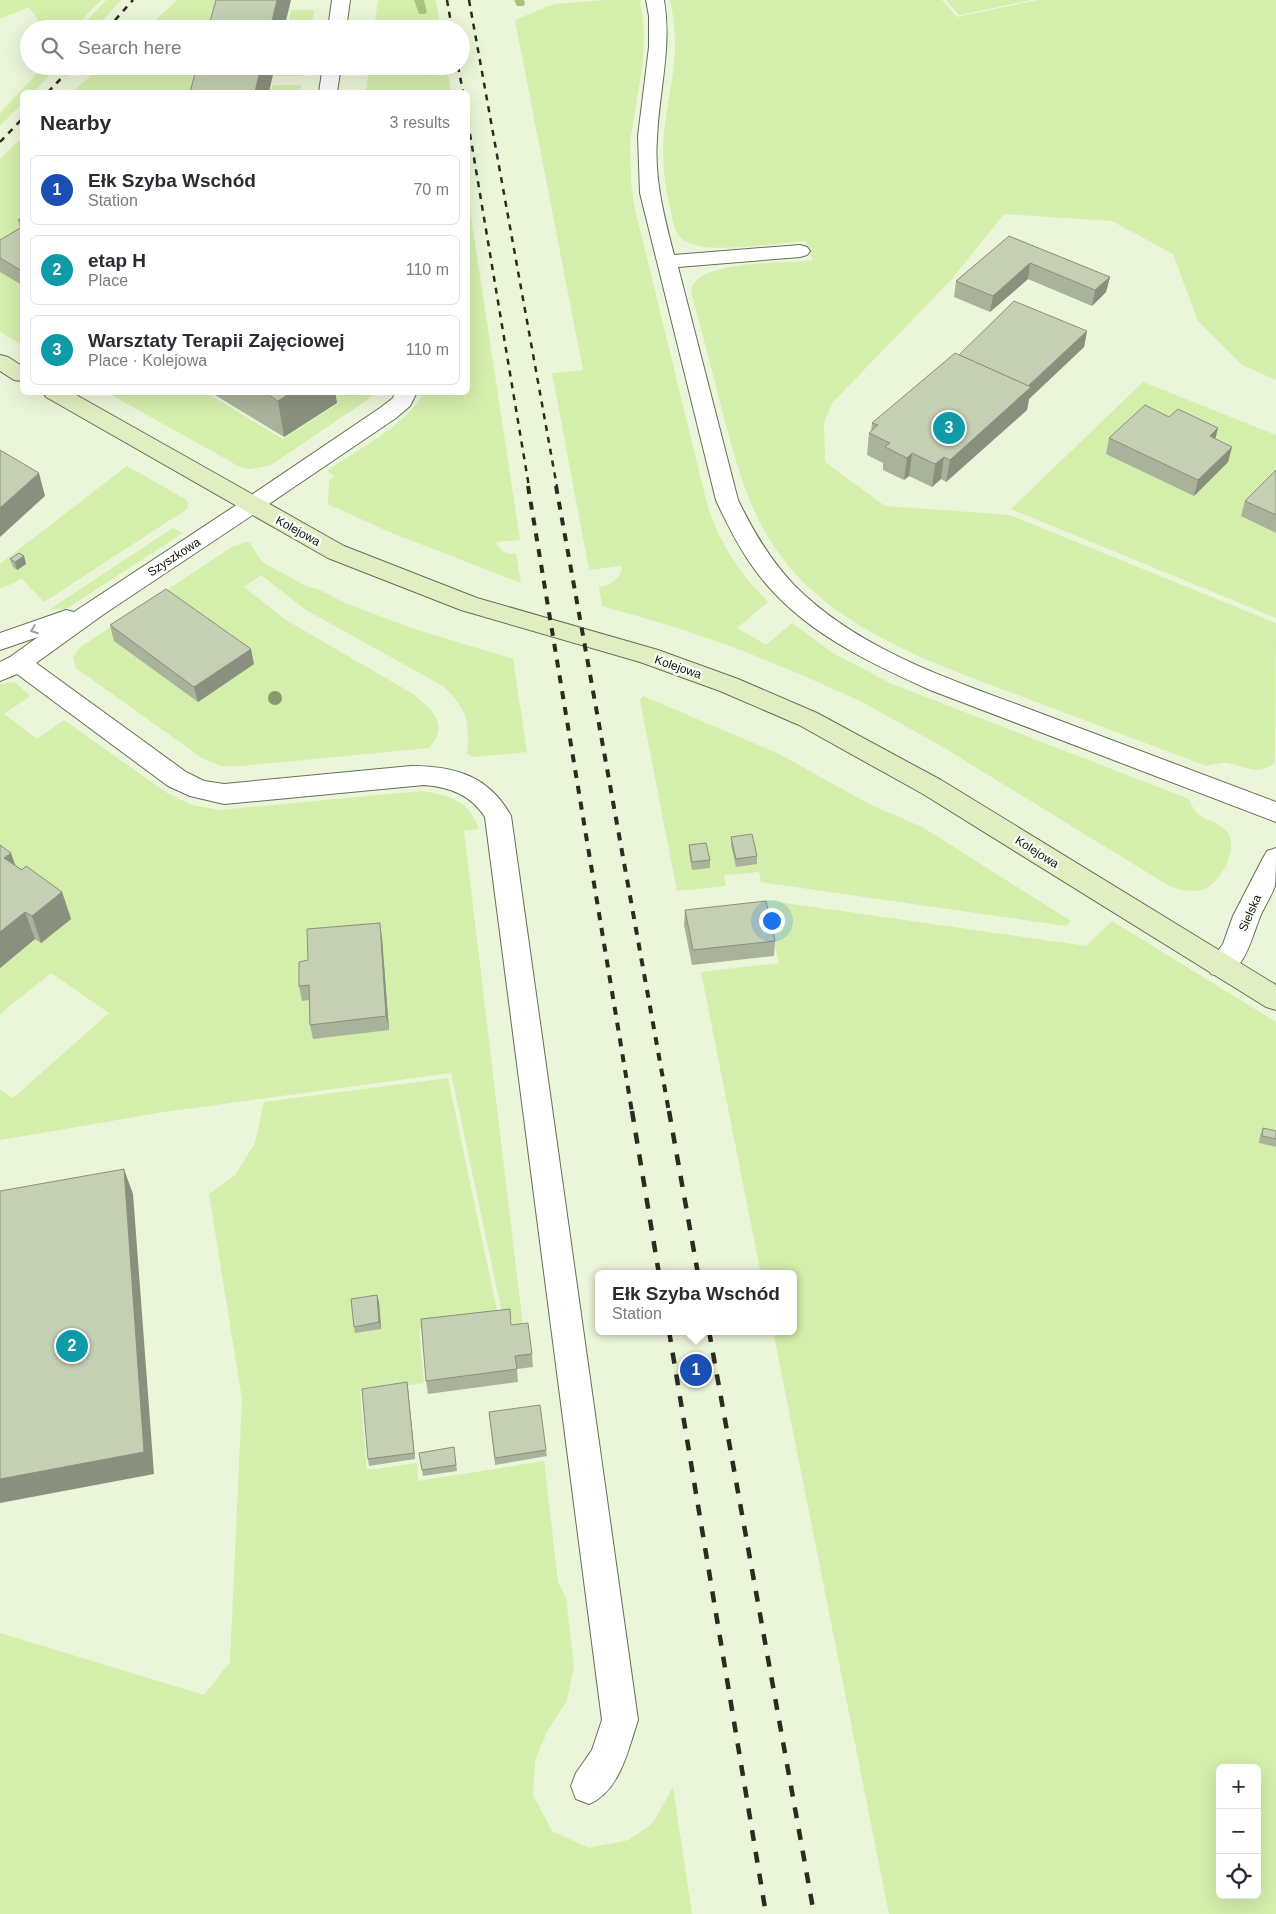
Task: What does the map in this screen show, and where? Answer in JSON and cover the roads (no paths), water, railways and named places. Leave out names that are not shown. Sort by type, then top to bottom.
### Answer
[{"type":"street","points":[[338,20],[341,0]]},
{"type":"street","points":[[655,0],[660,34],[659,57],[648,126],[647,170],[651,203],[727,500],[739,528],[754,553],[794,600],[843,636],[912,672],[1276,812]]},
{"type":"street","points":[[328,90],[331,75]]},
{"type":"street","points":[[666,262],[800,251]]},
{"type":"street","points":[[0,362],[20,373]]},
{"type":"street","name":"Kolejowa","points":[[59,395],[336,552],[405,580],[516,619],[649,656],[729,685],[808,719],[932,787],[1276,999]]},
{"type":"street","name":"Szyszkowa","points":[[6,659],[96,608],[252,505],[388,413],[402,401],[405,395]]},
{"type":"street","points":[[6,659],[177,779],[199,789],[224,794],[411,775],[440,776],[475,789],[486,798],[498,816],[620,1720],[607,1760],[589,1786]]},
{"type":"street","name":"Sielska","points":[[1221,966],[1234,949],[1247,916],[1276,858]]},
{"type":"waterway","points":[[419,0],[422,12]]},
{"type":"waterway","points":[[519,0],[520,4]]},
{"type":"railway","points":[[115,20],[133,0]]},
{"type":"railway","points":[[447,0],[450,20]]},
{"type":"railway","points":[[469,0],[557,487]]},
{"type":"railway","points":[[50,90],[64,75]]},
{"type":"railway","points":[[460,75],[463,90]]},
{"type":"railway","points":[[0,142],[20,121]]},
{"type":"railway","points":[[470,134],[529,487]]},
{"type":"railway","points":[[528,486],[632,1112]]},
{"type":"railway","points":[[556,486],[669,1112]]},
{"type":"railway","points":[[632,1111],[658,1270]]},
{"type":"railway","points":[[669,1111],[697,1270]]},
{"type":"railway","points":[[670,1335],[766,1914]]},
{"type":"railway","points":[[710,1335],[814,1914]]},
{"type":"place","name":"Warsztaty Terapii Zajęciowej","points":[[949,428]]},
{"type":"place","name":"etap H","points":[[72,1346]]},
{"type":"place","name":"Ełk Szyba Wschód","points":[[696,1370]]}]
